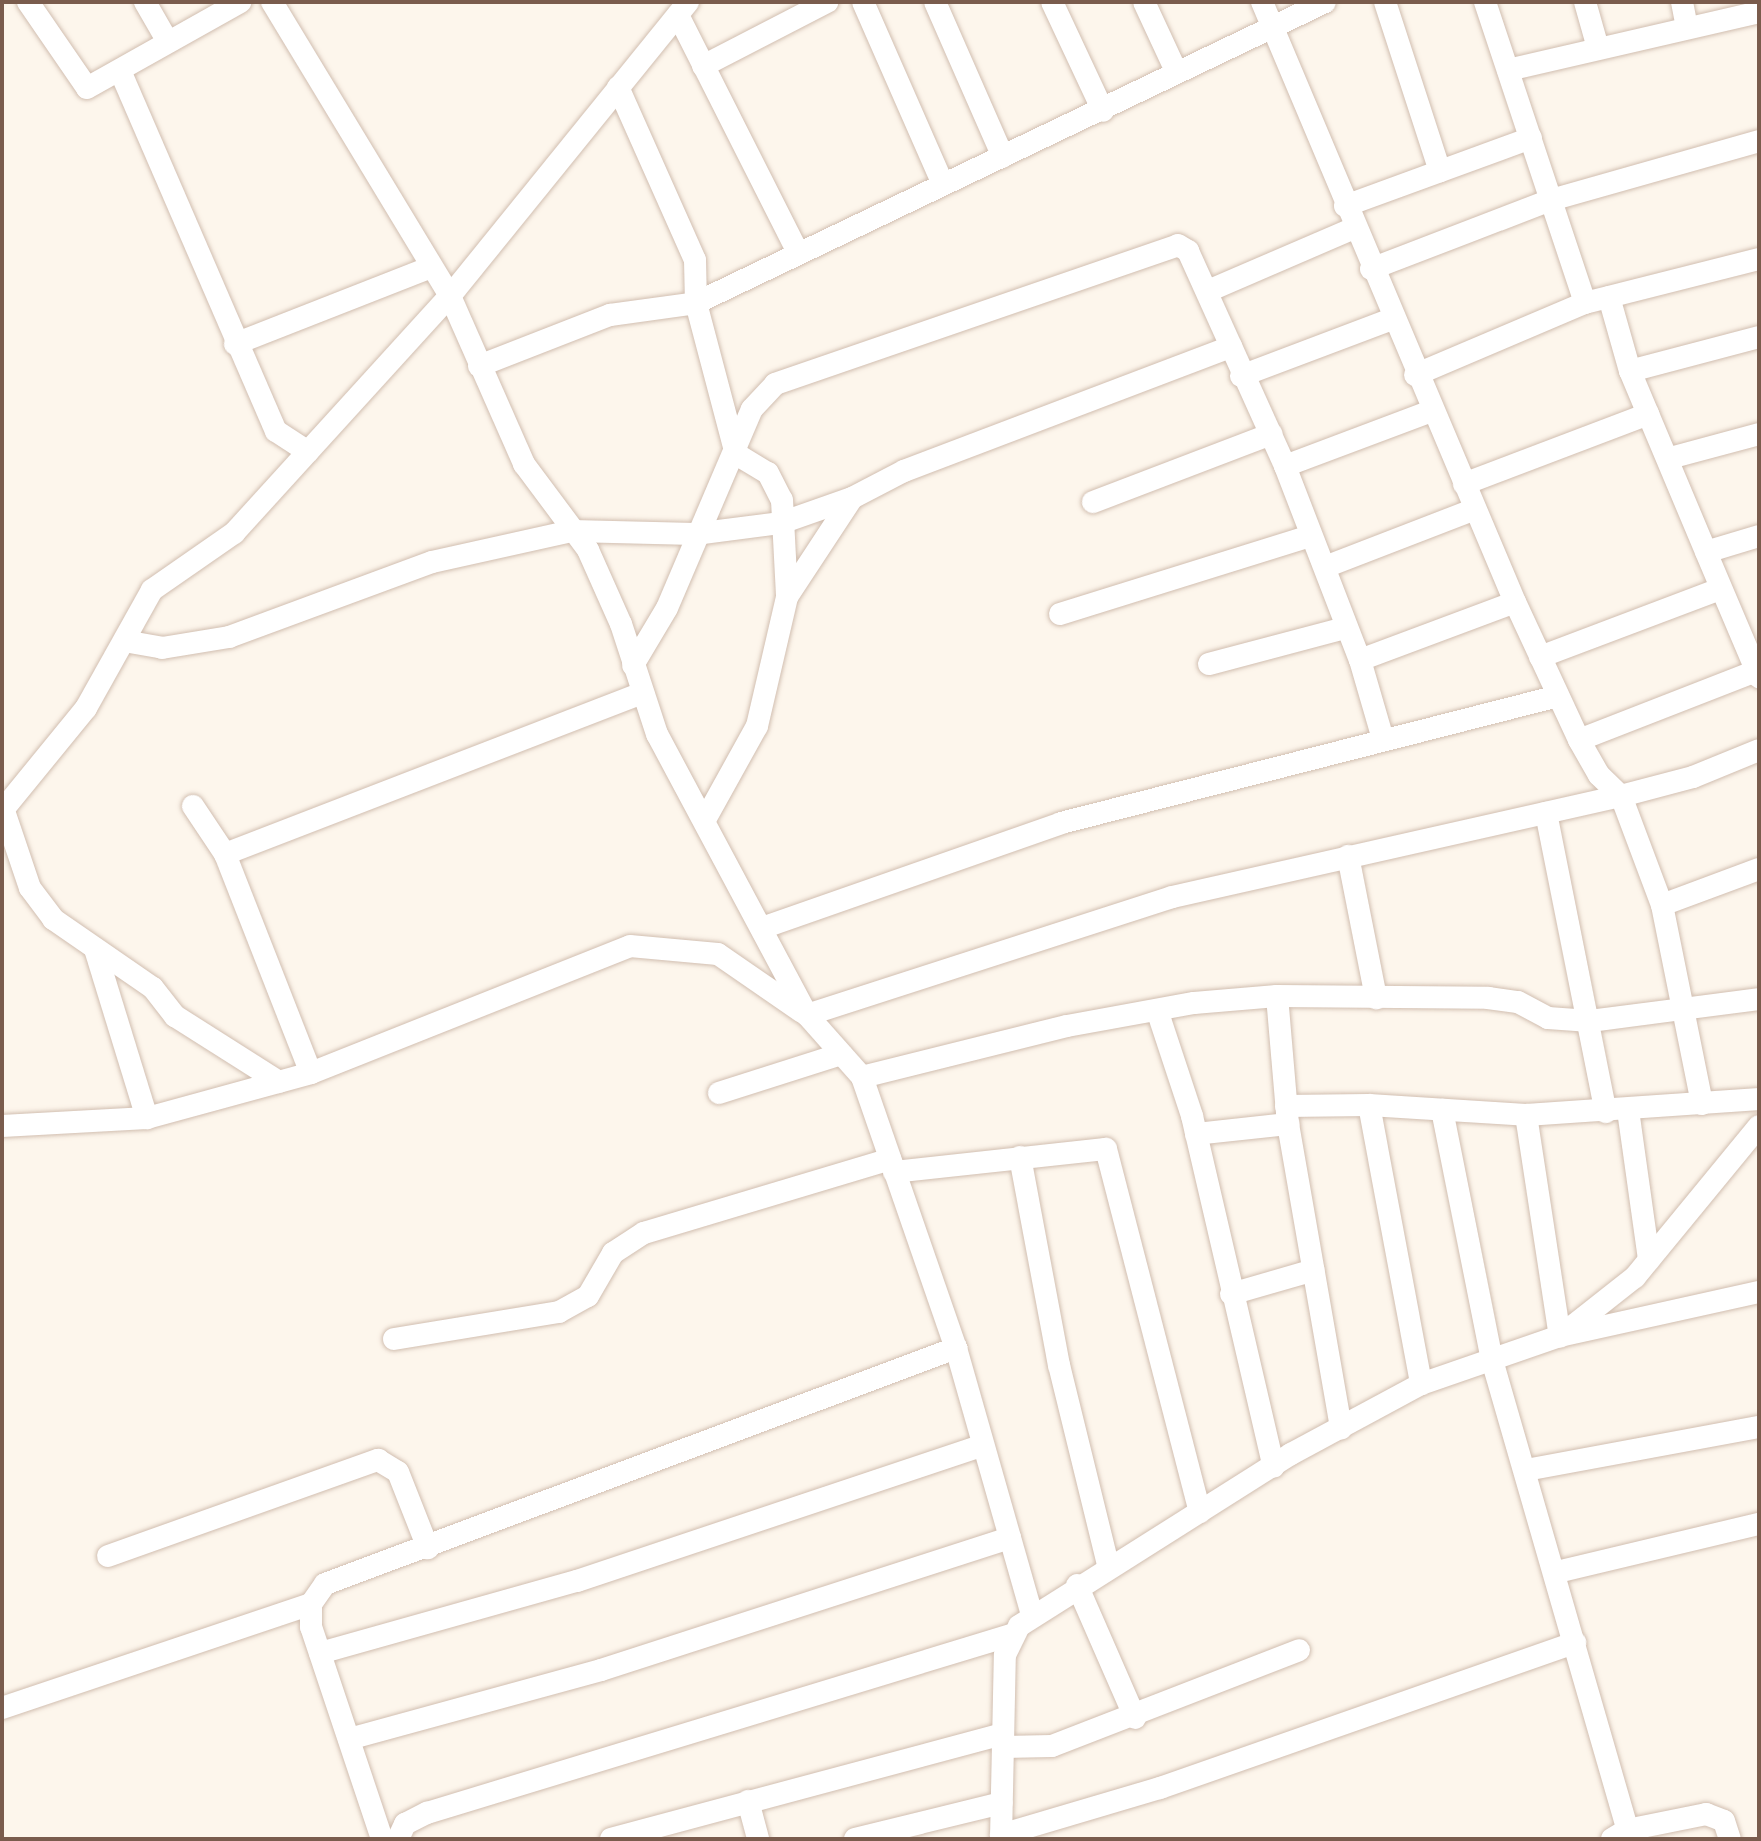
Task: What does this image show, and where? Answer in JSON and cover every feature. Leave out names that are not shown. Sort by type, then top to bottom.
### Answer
[{"type":"street","points":[[28,2],[77,81],[87,88],[121,73],[168,42],[240,2]]},
{"type":"street","points":[[145,2],[168,42]]},
{"type":"street","points":[[703,66],[827,2]]},
{"type":"street","points":[[863,2],[943,184]]},
{"type":"street","points":[[935,2],[1003,157]]},
{"type":"street","points":[[1052,2],[1103,111]]},
{"type":"street","points":[[1144,2],[1177,73]]},
{"type":"street","points":[[1262,2],[1415,375],[1515,602],[1579,740],[1599,775],[1621,796],[1662,905],[1702,1104]]},
{"type":"street","points":[[479,366],[610,315],[696,303],[797,251],[1103,111],[1273,24],[1325,2]]},
{"type":"street","points":[[1385,2],[1440,171]]},
{"type":"street","points":[[1485,2],[1585,303]]},
{"type":"street","points":[[1585,2],[1598,48]]},
{"type":"street","points":[[1682,2],[1687,28]]},
{"type":"street","points":[[278,4],[429,268],[450,296],[518,454],[605,583],[657,734],[706,818],[807,1015],[862,1077],[956,1348],[1032,1614]]},
{"type":"street","points":[[683,8],[703,66],[797,251]]},
{"type":"street","points":[[279,1082],[175,1016],[153,988],[53,919],[30,888],[3,809],[86,708],[152,590],[234,533],[308,452],[450,296],[683,8]]},
{"type":"street","points":[[1508,70],[1759,12]]},
{"type":"street","points":[[121,73],[235,344],[276,431],[308,452]]},
{"type":"street","points":[[618,87],[695,260],[696,303],[736,454],[768,473],[782,500],[787,597],[757,726],[706,818]]},
{"type":"street","points":[[1345,206],[1531,138]]},
{"type":"street","points":[[1371,269],[1551,200],[1759,141]]},
{"type":"street","points":[[1208,291],[1354,228]]},
{"type":"street","points":[[633,665],[667,608],[695,534],[736,454],[752,409],[775,384],[1161,249],[1188,251],[1208,291],[1241,376],[1285,466],[1310,536],[1325,567],[1345,628],[1360,660],[1383,739]]},
{"type":"street","points":[[1415,375],[1585,303],[1759,259]]},
{"type":"street","points":[[235,344],[429,268]]},
{"type":"street","points":[[1579,740],[1758,674],[1753,644],[1720,589],[1670,458],[1630,371],[1609,297]]},
{"type":"street","points":[[1241,376],[1392,319]]},
{"type":"street","points":[[1630,371],[1759,337]]},
{"type":"street","points":[[124,641],[162,648],[229,637],[432,562],[572,531],[695,534],[781,523],[852,498],[904,471],[1231,347]]},
{"type":"street","points":[[1285,466],[1431,411]]},
{"type":"street","points":[[1464,484],[1648,414]]},
{"type":"street","points":[[1093,502],[1271,434]]},
{"type":"street","points":[[1670,458],[1759,434]]},
{"type":"street","points":[[787,597],[852,498]]},
{"type":"street","points":[[1325,567],[1475,509]]},
{"type":"street","points":[[1060,614],[1310,536]]},
{"type":"street","points":[[1706,552],[1759,536]]},
{"type":"street","points":[[1540,657],[1720,589]]},
{"type":"street","points":[[1360,660],[1515,602]]},
{"type":"street","points":[[1209,664],[1345,628]]},
{"type":"street","points":[[225,854],[643,693]]},
{"type":"street","points":[[762,928],[1061,823],[1558,696]]},
{"type":"street","points":[[807,1015],[1142,905],[1621,796],[1693,777],[1759,750]]},
{"type":"street","points":[[193,806],[225,854],[311,1073]]},
{"type":"street","points":[[1546,813],[1590,1021],[1617,1111],[1649,1260]]},
{"type":"street","points":[[1348,856],[1376,998]]},
{"type":"street","points":[[1662,905],[1759,869]]},
{"type":"street","points":[[2,1126],[147,1118],[311,1073],[530,981],[630,946],[718,954],[807,1015]]},
{"type":"street","points":[[95,949],[147,1118]]},
{"type":"street","points":[[1277,996],[1287,1115],[1341,1428]]},
{"type":"street","points":[[862,1077],[1067,1026],[1277,996],[1488,998],[1518,1002],[1548,1018],[1590,1021],[1683,1013],[1759,999]]},
{"type":"street","points":[[1158,1013],[1196,1134],[1231,1294],[1274,1467]]},
{"type":"street","points":[[719,1093],[841,1054]]},
{"type":"street","points":[[1196,1134],[1287,1115],[1369,1105],[1526,1115],[1759,1099]]},
{"type":"street","points":[[1369,1105],[1421,1384]]},
{"type":"street","points":[[1442,1110],[1492,1360],[1557,1572],[1623,1836],[1706,1814],[1724,1821],[1730,1839]]},
{"type":"street","points":[[1526,1115],[1560,1336]]},
{"type":"street","points":[[1560,1336],[1649,1260],[1759,1126]]},
{"type":"street","points":[[394,1339],[559,1312],[588,1296],[613,1253],[644,1233],[892,1166],[1106,1149],[1200,1512]]},
{"type":"street","points":[[1020,1157],[1059,1365],[1108,1565]]},
{"type":"street","points":[[1231,1294],[1314,1270]]},
{"type":"street","points":[[398,1839],[405,1824],[427,1813],[1011,1635],[1032,1614],[1108,1565],[1421,1384],[1560,1336],[1759,1292]]},
{"type":"street","points":[[2,1708],[311,1604],[325,1584],[956,1348]]},
{"type":"street","points":[[1526,1470],[1759,1427]]},
{"type":"street","points":[[320,1653],[602,1574],[983,1445]]},
{"type":"street","points":[[108,1556],[378,1460],[398,1472],[428,1548]]},
{"type":"street","points":[[1557,1572],[1759,1524]]},
{"type":"street","points":[[349,1739],[601,1670],[1010,1538]]},
{"type":"street","points":[[1077,1585],[1135,1718]]},
{"type":"street","points":[[311,1604],[320,1653],[382,1839]]},
{"type":"street","points":[[1011,1635],[1003,1740],[1001,1837],[1160,1788],[1575,1643]]},
{"type":"street","points":[[611,1839],[748,1801],[1003,1740],[1052,1746],[1135,1718],[1299,1650]]},
{"type":"street","points":[[748,1801],[758,1839]]},
{"type":"street","points":[[855,1839],[1002,1803]]}]
